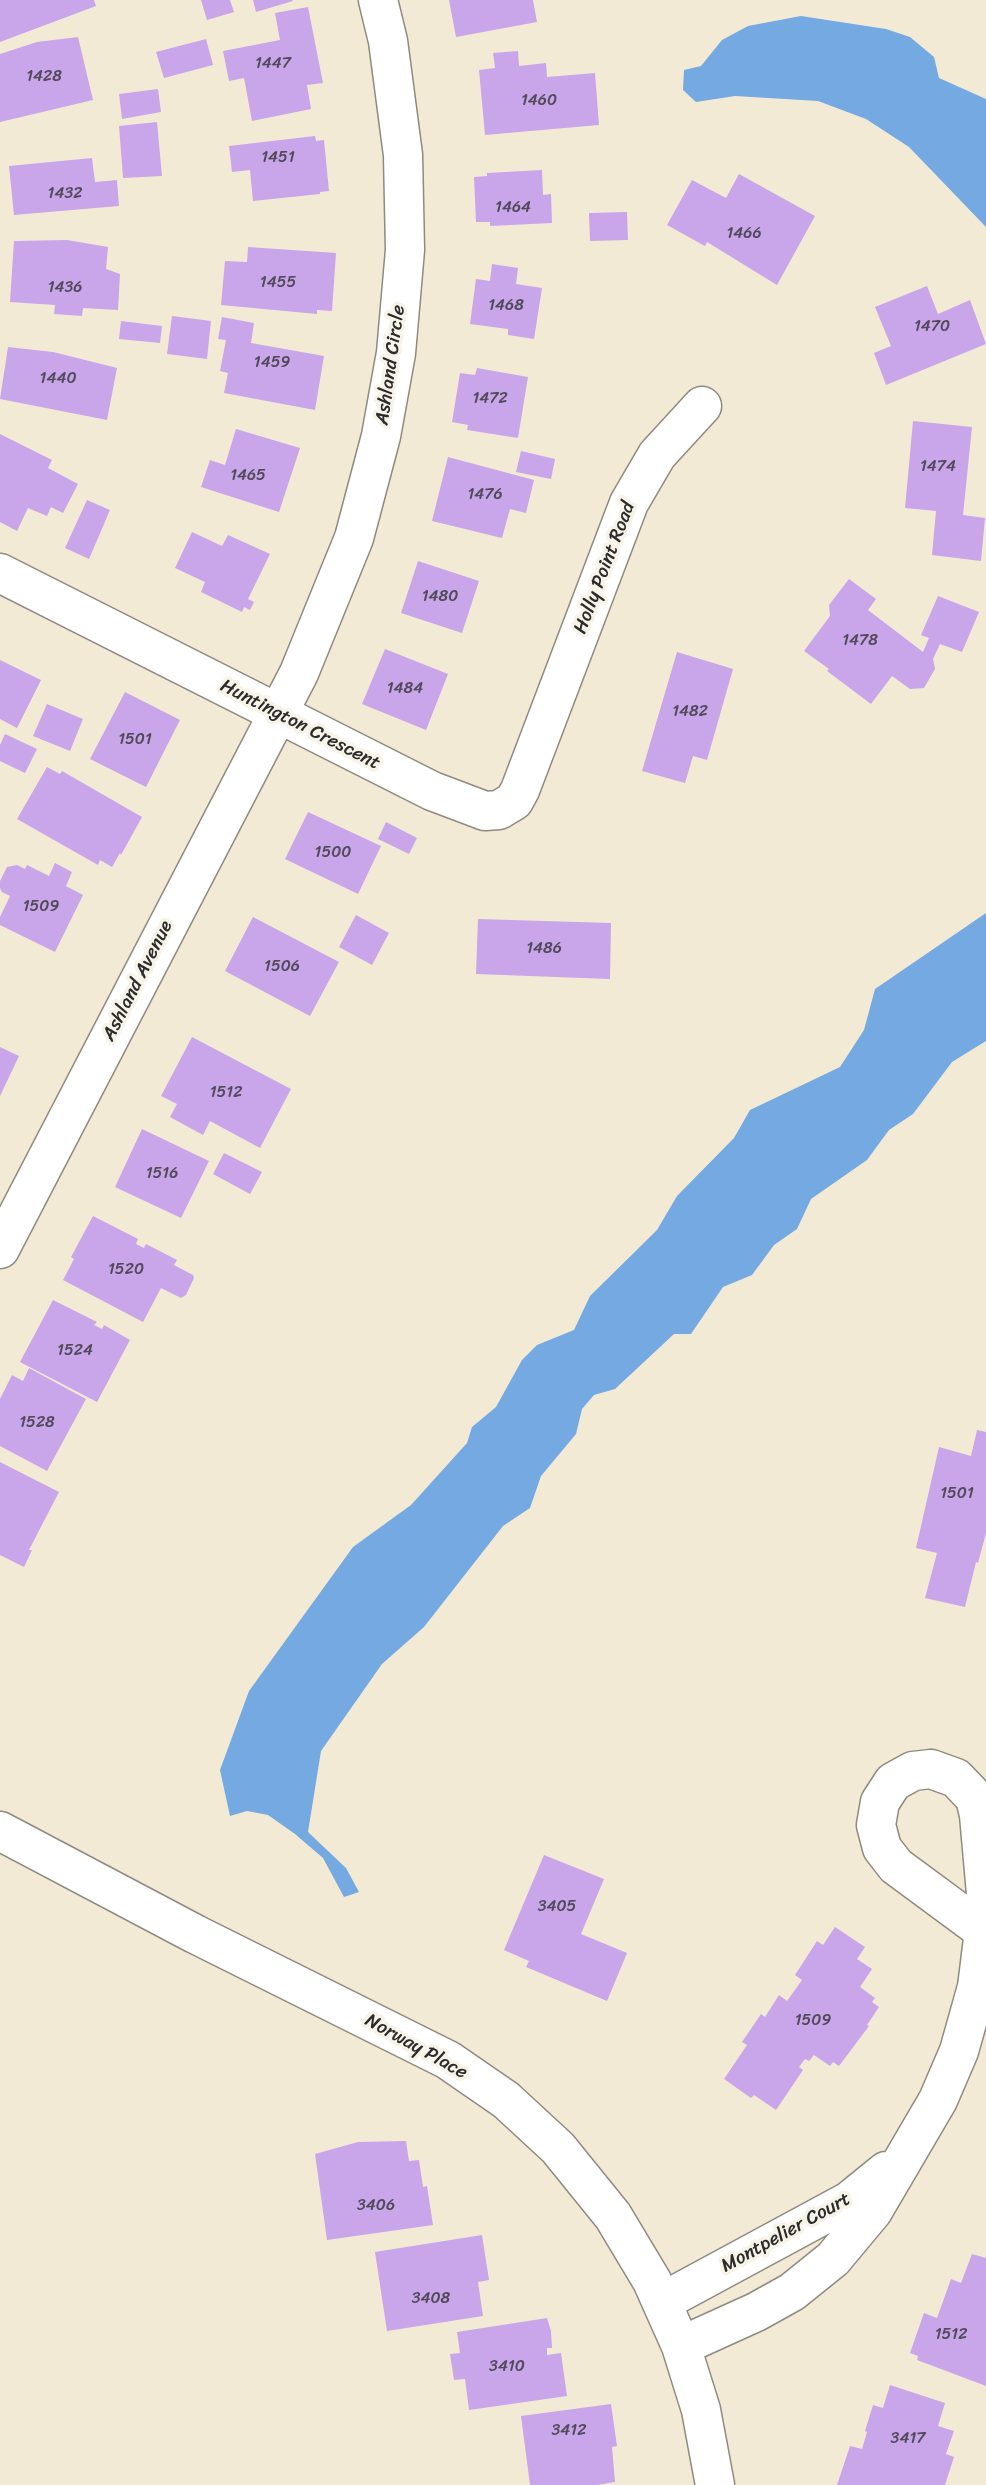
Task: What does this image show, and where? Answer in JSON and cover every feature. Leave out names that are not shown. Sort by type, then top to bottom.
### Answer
[{"type":"street","name":"Ashland Circle","points":[[278,714],[299,673],[354,538],[381,436],[396,353],[405,250],[403,155],[388,41],[378,0]]},
{"type":"street","name":"Holly Point Road","points":[[551,708],[629,503],[657,455],[702,406]]},
{"type":"street","name":"Huntington Crescent","points":[[0,573],[432,791],[485,811],[499,810],[514,801],[551,708]]},
{"type":"street","name":"Ashland Avenue","points":[[0,1249],[278,714]]},
{"type":"street","name":"Norway Place","points":[[0,1831],[195,1934],[448,2060],[506,2100],[558,2148],[613,2216],[662,2302],[681,2346],[701,2410],[715,2485]]},
{"type":"street","name":"Montpelier Court","points":[[681,2346],[756,2312],[792,2292],[833,2259],[873,2211],[938,2100],[959,2051],[977,1987],[984,1931]]},
{"type":"street","name":"Montpelier Court","points":[[662,2302],[849,2201],[904,2156]]},
{"type":"water","points":[[801,16],[886,29],[910,37],[934,57],[939,78],[986,99],[986,227],[909,147],[866,119],[818,101],[735,96],[696,102],[683,90],[684,70],[701,66],[722,40],[748,26]]},
{"type":"water","points":[[986,913],[986,1041],[952,1062],[913,1114],[889,1130],[867,1160],[811,1199],[797,1229],[774,1245],[752,1275],[723,1287],[691,1334],[674,1334],[615,1389],[594,1395],[582,1409],[576,1434],[541,1476],[530,1508],[503,1526],[424,1627],[382,1664],[321,1751],[308,1832],[346,1868],[359,1892],[344,1897],[323,1858],[268,1815],[247,1811],[230,1816],[220,1770],[249,1691],[353,1547],[411,1505],[467,1443],[472,1427],[496,1407],[522,1360],[537,1345],[574,1330],[590,1296],[657,1230],[677,1196],[734,1138],[750,1110],[840,1067],[864,1030],[875,989]]},
{"type":"building","points":[[0,0],[94,0],[96,6],[0,42]]},
{"type":"building","points":[[201,0],[230,0],[234,12],[207,20]]},
{"type":"building","points":[[253,0],[292,0],[293,1],[256,12]]},
{"type":"building","points":[[449,0],[533,0],[537,22],[456,37]]},
{"type":"building","points":[[308,7],[323,83],[307,85],[311,109],[252,121],[244,78],[229,81],[223,51],[280,40],[275,13]]},
{"type":"building","points":[[78,37],[93,100],[0,122],[0,54],[37,42]]},
{"type":"building","points":[[206,39],[213,65],[164,78],[156,52]]},
{"type":"building","points":[[518,51],[519,66],[546,63],[547,77],[595,73],[599,125],[485,135],[479,70],[495,68],[493,53]]},
{"type":"building","points":[[158,89],[161,112],[122,119],[119,94]]},
{"type":"building","points":[[157,122],[162,176],[123,178],[119,126]]},
{"type":"building","points":[[315,136],[316,141],[324,140],[329,191],[253,201],[250,170],[232,172],[229,146]]},
{"type":"building","points":[[92,158],[95,182],[117,180],[119,206],[14,215],[9,166]]},
{"type":"building","points":[[542,170],[543,195],[551,194],[552,223],[490,226],[490,222],[476,222],[474,177],[487,176],[487,173]]},
{"type":"building","points":[[739,174],[815,216],[777,285],[707,242],[705,246],[667,225],[692,180],[726,198]]},
{"type":"building","points":[[627,212],[628,240],[590,241],[589,213]]},
{"type":"building","points":[[67,240],[108,247],[106,269],[120,274],[118,310],[83,308],[82,316],[54,314],[55,305],[10,302],[14,241]]},
{"type":"building","points":[[248,247],[336,253],[332,311],[317,310],[317,314],[221,305],[225,261],[247,262]]},
{"type":"building","points":[[492,264],[518,268],[516,284],[542,288],[534,339],[508,335],[508,329],[470,324],[476,279],[490,281]]},
{"type":"building","points":[[927,286],[938,314],[970,300],[986,344],[886,385],[874,353],[891,346],[875,307]]},
{"type":"building","points":[[172,316],[211,321],[207,359],[167,354]]},
{"type":"building","points":[[222,317],[254,323],[251,343],[324,356],[315,410],[224,393],[228,373],[220,371],[226,340],[218,339]]},
{"type":"building","points":[[121,321],[162,326],[160,343],[119,339]]},
{"type":"building","points":[[8,347],[53,352],[117,368],[107,420],[0,399]]},
{"type":"building","points":[[477,368],[528,377],[518,438],[467,430],[468,425],[452,422],[460,373],[475,375]]},
{"type":"building","points":[[913,421],[972,427],[963,515],[985,518],[981,561],[932,555],[936,511],[905,508]]},
{"type":"building","points":[[236,429],[300,448],[279,512],[201,487],[210,460],[225,465]]},
{"type":"building","points":[[0,434],[52,460],[48,468],[78,484],[63,513],[51,507],[47,516],[28,508],[17,531],[0,522]]},
{"type":"building","points":[[521,451],[555,459],[551,479],[516,472]]},
{"type":"building","points":[[448,457],[534,480],[526,513],[510,509],[502,538],[432,521]]},
{"type":"building","points":[[87,500],[110,510],[89,559],[65,548]]},
{"type":"building","points":[[192,532],[222,546],[228,535],[270,554],[248,599],[254,602],[250,610],[244,607],[242,612],[201,592],[205,582],[175,568]]},
{"type":"building","points":[[418,561],[479,581],[462,633],[401,613]]},
{"type":"building","points":[[849,579],[876,599],[868,610],[923,652],[929,638],[921,635],[938,596],[979,612],[962,652],[940,644],[933,659],[935,669],[924,688],[910,689],[892,676],[871,704],[804,651],[830,616],[829,605]]},
{"type":"building","points":[[385,649],[448,674],[426,730],[362,704]]},
{"type":"building","points":[[677,652],[733,669],[707,760],[693,756],[685,783],[642,771]]},
{"type":"building","points":[[0,660],[41,680],[17,728],[0,719]]},
{"type":"building","points":[[125,692],[180,720],[146,787],[90,759]]},
{"type":"building","points":[[47,704],[83,719],[70,751],[33,736]]},
{"type":"building","points":[[5,734],[37,749],[25,773],[0,761],[0,745]]},
{"type":"building","points":[[47,767],[60,774],[62,771],[142,817],[112,867],[100,860],[98,865],[17,819]]},
{"type":"building","points":[[308,812],[381,846],[358,894],[285,859]]},
{"type":"building","points":[[386,822],[417,838],[409,854],[378,839]]},
{"type":"building","points":[[55,863],[72,872],[66,886],[83,895],[55,952],[0,925],[0,917],[10,896],[2,892],[0,881],[7,867],[17,865],[25,869],[27,865],[49,876]]},
{"type":"building","points":[[356,915],[389,933],[372,965],[339,947]]},
{"type":"building","points":[[253,917],[339,962],[310,1016],[225,971]]},
{"type":"building","points":[[478,919],[611,923],[610,979],[476,974]]},
{"type":"building","points":[[192,1037],[291,1089],[260,1148],[210,1121],[203,1135],[170,1117],[177,1104],[161,1096]]},
{"type":"building","points":[[0,1047],[19,1056],[0,1096]]},
{"type":"building","points":[[142,1129],[209,1161],[181,1218],[115,1187]]},
{"type":"building","points":[[224,1153],[262,1172],[250,1194],[213,1174]]},
{"type":"building","points":[[93,1216],[138,1239],[136,1244],[144,1248],[146,1244],[177,1260],[174,1265],[194,1278],[186,1295],[181,1298],[161,1288],[143,1322],[63,1280],[74,1259],[71,1257]]},
{"type":"building","points":[[53,1300],[97,1322],[94,1325],[102,1329],[104,1325],[130,1340],[97,1402],[20,1362]]},
{"type":"building","points":[[29,1368],[86,1399],[47,1471],[0,1446],[0,1399],[12,1375],[23,1381]]},
{"type":"building","points":[[977,1430],[986,1432],[986,1533],[965,1607],[925,1598],[937,1553],[916,1548],[939,1447],[971,1456]]},
{"type":"building","points":[[0,1462],[59,1492],[29,1550],[32,1550],[24,1567],[0,1555]]},
{"type":"building","points":[[544,1855],[604,1879],[581,1934],[627,1953],[607,2001],[526,1967],[529,1961],[504,1950]]},
{"type":"building","points":[[835,1927],[865,1947],[857,1959],[872,1969],[860,1987],[875,1998],[872,2002],[879,2007],[867,2025],[869,2026],[839,2066],[833,2062],[830,2066],[814,2055],[809,2061],[805,2059],[799,2067],[803,2070],[776,2110],[754,2095],[751,2098],[724,2079],[747,2045],[742,2042],[761,2014],[765,2017],[779,1995],[787,2001],[802,1980],[795,1975],[817,1941],[823,1945]]},
{"type":"building","points":[[406,2141],[409,2161],[419,2160],[423,2187],[427,2186],[433,2225],[327,2240],[315,2154],[358,2142]]},
{"type":"building","points":[[482,2235],[489,2280],[478,2282],[483,2316],[387,2331],[375,2252]]},
{"type":"building","points":[[972,2254],[986,2258],[986,2386],[917,2360],[918,2356],[910,2353],[924,2313],[937,2318],[951,2279],[961,2283]]},
{"type":"building","points":[[547,2318],[552,2348],[547,2348],[547,2355],[561,2353],[567,2396],[469,2410],[465,2379],[454,2380],[450,2354],[460,2353],[457,2332]]},
{"type":"building","points":[[890,2385],[945,2403],[938,2426],[954,2431],[946,2454],[954,2457],[945,2485],[837,2485],[850,2446],[862,2449],[873,2405],[883,2408]]},
{"type":"building","points":[[611,2404],[617,2446],[612,2447],[615,2482],[597,2485],[530,2485],[521,2416]]}]
